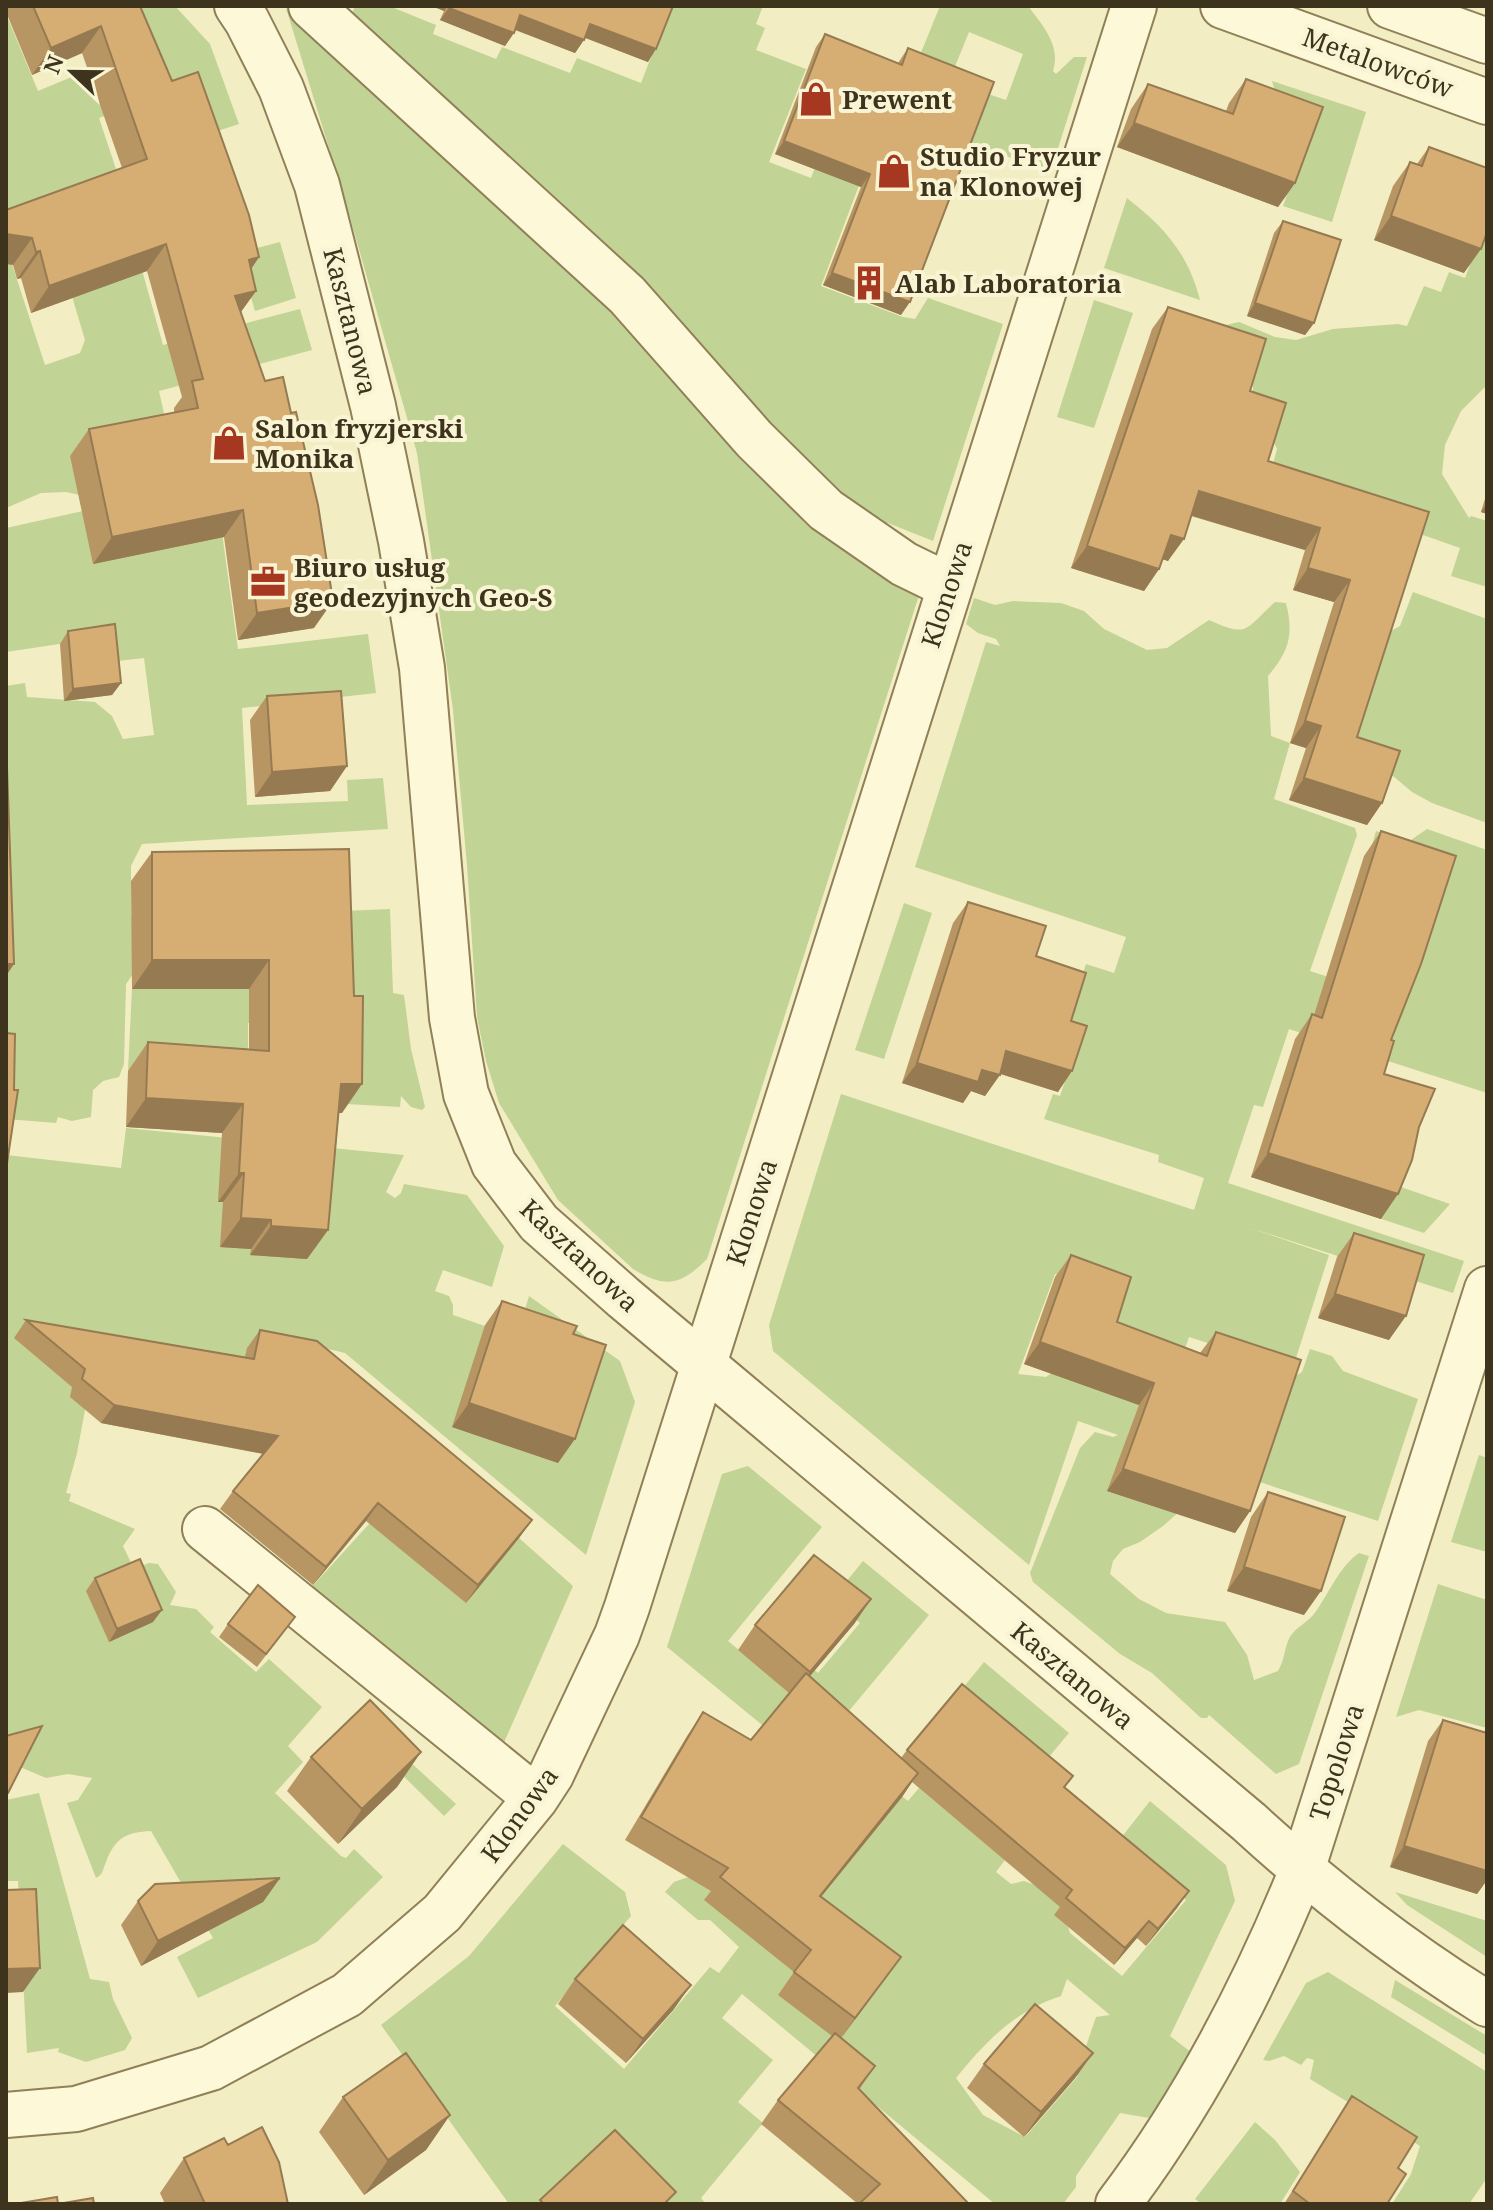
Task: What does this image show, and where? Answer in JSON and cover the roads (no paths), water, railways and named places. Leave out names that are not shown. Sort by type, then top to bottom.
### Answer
[{"type":"street","name":"Kasztanowa","points":[[237,6],[281,88],[317,185],[389,479],[422,668],[452,1018],[466,1094],[494,1164],[539,1223],[624,1298],[1249,1822],[1302,1870],[1426,1966],[1487,2004]]},
{"type":"street","points":[[311,6],[627,295],[754,439],[826,510],[904,564],[949,586]]},
{"type":"street","name":"Klonowa","points":[[6,2115],[76,2109],[211,2068],[347,1995],[442,1913],[536,1798],[551,1775],[617,1635],[1134,6]]},
{"type":"street","name":"Metalowców","points":[[1223,6],[1487,102]]},
{"type":"street","points":[[1390,6],[1487,41]]},
{"type":"street","name":"Topolowa","points":[[1118,2204],[1157,2150],[1215,2057],[1275,1935],[1302,1870],[1487,1289]]},
{"type":"street","points":[[205,1529],[536,1798]]},
{"type":"place","name":"Prewent","points":[[816,99]]},
{"type":"place","name":"Studio Fryzur na Klonowej","points":[[894,171]]},
{"type":"place","name":"Alab Laboratoria","points":[[869,283]]},
{"type":"place","name":"Salon fryzjerski Monika","points":[[229,443]]},
{"type":"place","name":"Biuro usług geodezyjnych Geo-S","points":[[268,582]]}]
